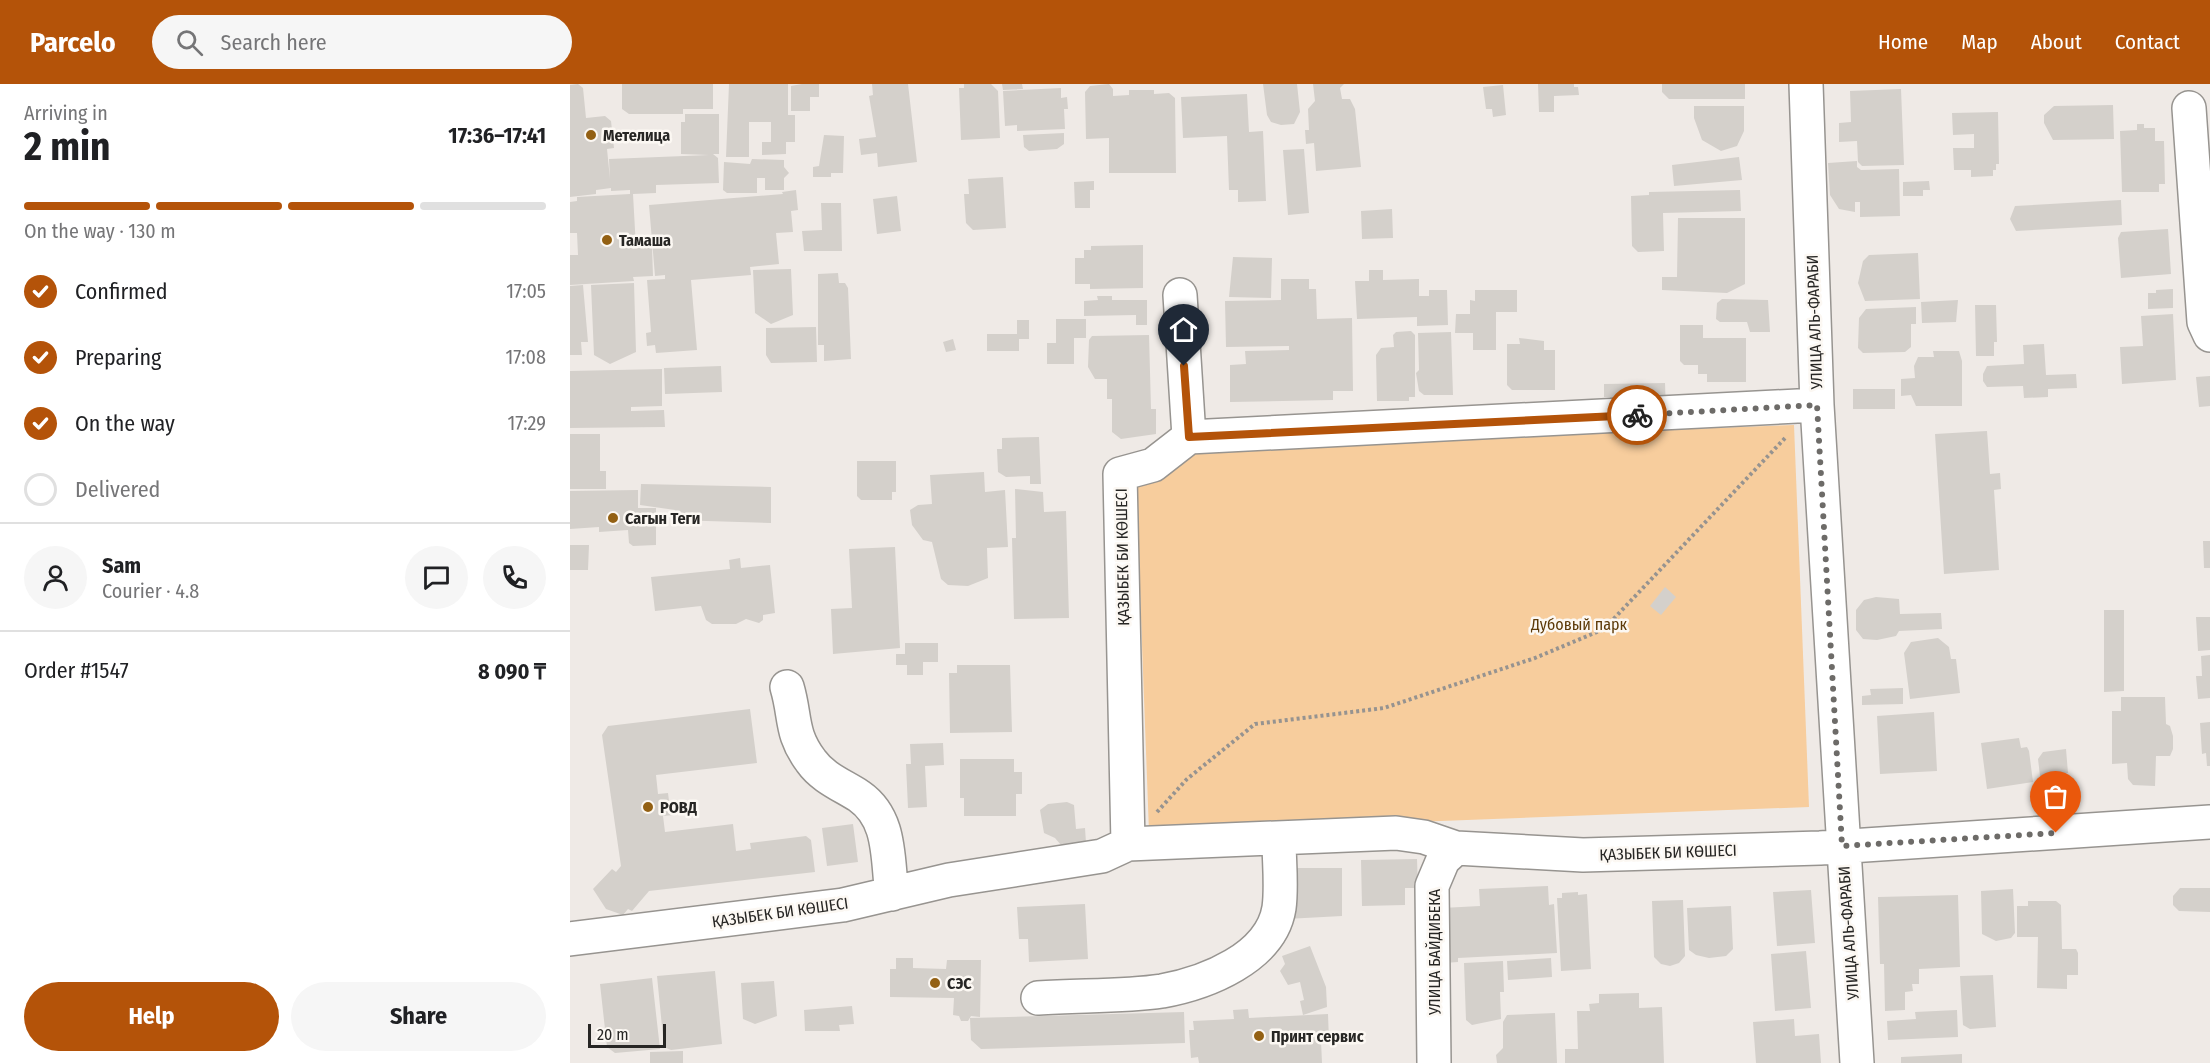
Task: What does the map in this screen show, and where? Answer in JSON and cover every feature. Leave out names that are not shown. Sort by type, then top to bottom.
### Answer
[{"type":"street","name":"УЛИЦА АЛЬ-ФАРАБИ","points":[[1806,84],[1817,405],[1842,846],[1857,1063]]},
{"type":"street","points":[[2189,108],[2204,322],[2210,335]]},
{"type":"street","points":[[1180,295],[1189,437],[1817,405]]},
{"type":"street","name":"ҚАЗЫБЕК БИ КӨШЕСІ","points":[[1128,844],[1120,474],[1153,465],[1189,437]]},
{"type":"street","points":[[787,687],[794,732],[811,762],[834,783],[860,797],[879,816],[887,840],[891,894]]},
{"type":"street","name":"ҚАЗЫБЕК БИ КӨШЕСІ","points":[[570,939],[843,905],[949,880],[1102,856],[1128,844],[1279,840],[1395,833],[1424,837],[1456,848],[1583,855],[1842,846],[2210,822]]},
{"type":"street","points":[[1038,998],[1162,991],[1202,979],[1244,959],[1266,940],[1279,909],[1279,840]]},
{"type":"street","name":"УЛИЦА БАЙДИБЕКА","points":[[1434,1063],[1432,886],[1443,860],[1456,848]]},
{"type":"path","points":[[1128,844],[1188,779],[1254,724],[1384,708],[1535,658],[1604,629],[1817,405]]},
{"type":"green space","name":"Дубовый парк","points":[[1794,425],[1809,807],[1149,832],[1136,483],[1193,448]]},
{"type":"building","points":[[578,84],[583,88],[586,118],[605,116],[611,121],[614,148],[607,149],[610,179],[609,159],[709,155],[681,154],[681,122],[685,122],[685,114],[719,114],[719,154],[713,154],[718,158],[719,183],[656,185],[656,193],[633,194],[636,248],[652,247],[653,276],[633,277],[634,281],[570,285],[570,255],[578,255],[577,233],[570,233],[570,202],[577,201],[577,197],[630,194],[630,190],[611,191],[611,188],[596,190],[596,194],[570,197],[570,85]]},
{"type":"building","points":[[622,84],[713,84],[713,109],[683,109],[683,114],[629,114],[622,109]]},
{"type":"building","points":[[729,84],[788,84],[788,115],[795,115],[795,142],[786,142],[786,154],[762,155],[762,142],[771,142],[771,122],[749,122],[749,157],[726,157]]},
{"type":"building","points":[[819,84],[819,97],[810,97],[810,111],[791,111],[791,86]]},
{"type":"building","points":[[872,84],[908,84],[917,162],[878,167],[877,153],[861,155],[859,139],[876,137],[869,96],[873,95]]},
{"type":"building","points":[[964,84],[991,84],[998,91],[1000,138],[961,140],[959,88],[964,88]]},
{"type":"building","points":[[1002,84],[1022,84],[1023,89],[1003,90]]},
{"type":"building","points":[[1109,84],[1113,89],[1113,96],[1129,95],[1129,90],[1154,90],[1154,94],[1169,93],[1175,98],[1176,173],[1109,173],[1109,138],[1086,139],[1085,92],[1090,86]]},
{"type":"building","points":[[1263,84],[1297,84],[1300,112],[1294,124],[1281,125],[1271,122],[1267,115]]},
{"type":"building","points":[[1313,84],[1344,84],[1340,88],[1342,99],[1350,99],[1355,109],[1361,167],[1316,171],[1314,143],[1306,144],[1305,130],[1309,130],[1308,109],[1315,101]]},
{"type":"building","points":[[1538,84],[1574,84],[1574,87],[1578,87],[1579,95],[1554,96],[1554,112],[1539,112]]},
{"type":"building","points":[[1662,84],[1745,84],[1745,99],[1669,99],[1662,92]]},
{"type":"building","points":[[1503,85],[1506,115],[1493,117],[1492,109],[1486,109],[1483,87]]},
{"type":"building","points":[[1061,88],[1061,98],[1067,97],[1068,109],[1064,109],[1065,129],[1017,131],[1017,125],[1005,126],[1003,91]]},
{"type":"building","points":[[1901,89],[1904,165],[1862,166],[1858,162],[1857,141],[1839,142],[1839,123],[1851,122],[1850,91]]},
{"type":"building","points":[[1247,94],[1249,132],[1263,131],[1266,201],[1238,202],[1238,190],[1229,190],[1227,136],[1183,138],[1181,97]]},
{"type":"building","points":[[2113,105],[2114,139],[2053,140],[2044,123],[2044,115],[2054,106]]},
{"type":"building","points":[[1694,106],[1744,106],[1744,131],[1737,146],[1721,151],[1702,140],[1694,118]]},
{"type":"building","points":[[1998,112],[1999,164],[1996,164],[1996,170],[1993,170],[1993,176],[1971,177],[1971,170],[1954,170],[1953,148],[1974,148],[1974,134],[1953,135],[1952,113]]},
{"type":"building","points":[[2137,124],[2144,124],[2144,128],[2155,128],[2155,141],[2164,141],[2165,184],[2159,184],[2159,192],[2122,192],[2120,131],[2137,130]]},
{"type":"building","points":[[1064,133],[1064,144],[1057,149],[1029,151],[1024,147],[1023,135]]},
{"type":"building","points":[[824,135],[844,136],[843,173],[831,173],[831,177],[813,177],[813,167],[819,166]]},
{"type":"building","points":[[1304,149],[1309,213],[1288,215],[1283,150]]},
{"type":"building","points":[[1739,157],[1742,180],[1674,186],[1672,165]]},
{"type":"building","points":[[752,159],[784,160],[784,167],[789,173],[784,178],[784,190],[765,190],[765,178],[757,178],[757,193],[727,193],[723,190],[724,162],[750,164]]},
{"type":"building","points":[[1857,161],[1857,167],[1861,170],[1899,169],[1900,216],[1860,217],[1860,202],[1855,202],[1855,212],[1839,209],[1830,195],[1828,163]]},
{"type":"building","points":[[1003,177],[1006,228],[973,230],[966,223],[964,194],[969,194],[968,179]]},
{"type":"building","points":[[1094,181],[1094,190],[1090,190],[1090,208],[1075,208],[1074,182]]},
{"type":"building","points":[[1929,181],[1930,190],[1923,190],[1923,196],[1903,196],[1903,182]]},
{"type":"building","points":[[796,190],[798,210],[791,211],[793,232],[776,233],[779,264],[750,267],[751,275],[691,280],[697,350],[656,353],[655,345],[647,346],[646,333],[651,332],[647,280],[665,279],[665,275],[655,276],[649,205],[783,194],[782,192]]},
{"type":"building","points":[[1740,190],[1741,211],[1663,213],[1664,251],[1638,252],[1632,246],[1631,196],[1649,195],[1649,192]]},
{"type":"building","points":[[897,196],[901,231],[877,234],[873,199]]},
{"type":"building","points":[[2121,200],[2122,225],[2016,231],[2010,219],[2015,206]]},
{"type":"building","points":[[821,203],[841,203],[842,251],[804,251],[802,231],[822,230]]},
{"type":"building","points":[[1392,209],[1393,238],[1362,239],[1361,211]]},
{"type":"building","points":[[1678,218],[1745,218],[1745,284],[1727,293],[1662,290],[1662,277],[1677,277]]},
{"type":"building","points":[[2168,229],[2171,274],[2121,278],[2118,238],[2121,232]]},
{"type":"building","points":[[1143,245],[1143,288],[1090,289],[1090,284],[1075,284],[1075,258],[1084,258],[1084,250],[1091,250],[1091,246]]},
{"type":"building","points":[[1918,253],[1920,299],[1865,301],[1858,283],[1863,261],[1869,255]]},
{"type":"building","points":[[1233,257],[1272,258],[1271,298],[1229,297]]},
{"type":"building","points":[[791,269],[793,315],[771,324],[755,313],[753,270]]},
{"type":"building","points":[[1369,270],[1383,270],[1383,280],[1419,279],[1419,296],[1429,296],[1429,290],[1447,290],[1448,325],[1417,326],[1417,317],[1357,319],[1355,281],[1369,281]]},
{"type":"building","points":[[838,273],[839,283],[845,283],[848,288],[851,359],[824,361],[824,345],[818,345],[818,274]]},
{"type":"building","points":[[1281,279],[1309,279],[1309,289],[1316,289],[1317,319],[1352,318],[1353,391],[1333,391],[1333,400],[1230,402],[1230,365],[1246,364],[1245,351],[1289,350],[1289,346],[1226,347],[1225,301],[1281,300]]},
{"type":"building","points":[[634,283],[636,352],[610,364],[594,355],[591,285]]},
{"type":"building","points":[[583,285],[588,342],[581,342],[582,355],[570,355],[570,286]]},
{"type":"building","points":[[2173,289],[2173,308],[2148,309],[2148,293]]},
{"type":"building","points":[[1475,290],[1517,290],[1517,312],[1496,312],[1496,350],[1473,350],[1473,333],[1455,333],[1456,314],[1470,314],[1470,300],[1475,301]]},
{"type":"building","points":[[1097,296],[1112,296],[1112,300],[1147,300],[1147,325],[1136,325],[1136,315],[1084,316],[1084,301],[1098,300]]},
{"type":"building","points":[[1722,299],[1768,300],[1770,332],[1750,332],[1747,322],[1720,322],[1716,319],[1717,303]]},
{"type":"building","points":[[1958,300],[1956,322],[1922,323],[1921,302]]},
{"type":"building","points":[[1975,305],[1996,305],[1997,342],[1994,342],[1994,356],[1976,356]]},
{"type":"building","points":[[1916,307],[1916,324],[1911,324],[1911,347],[1905,352],[1863,353],[1858,348],[1859,318],[1866,309]]},
{"type":"building","points":[[2173,314],[2176,380],[2122,384],[2120,347],[2143,346],[2141,316]]},
{"type":"building","points":[[1056,319],[1086,319],[1086,338],[1074,338],[1074,364],[1047,364],[1047,343],[1056,343]]},
{"type":"building","points":[[1017,320],[1029,320],[1029,339],[1019,339],[1019,351],[987,351],[987,334],[1017,334]]},
{"type":"building","points":[[1680,325],[1703,325],[1703,338],[1746,338],[1746,382],[1707,382],[1707,374],[1698,374],[1698,365],[1684,365],[1680,361]]},
{"type":"building","points":[[816,327],[817,362],[771,363],[766,355],[766,328]]},
{"type":"building","points":[[1411,331],[1415,335],[1415,397],[1409,397],[1409,401],[1377,401],[1376,355],[1381,348],[1394,347],[1393,335],[1396,332]]},
{"type":"building","points":[[1451,332],[1453,395],[1424,395],[1419,391],[1416,373],[1419,370],[1418,333]]},
{"type":"building","points":[[1149,335],[1151,409],[1156,409],[1156,434],[1121,439],[1112,432],[1112,399],[1107,399],[1107,379],[1095,379],[1088,367],[1089,340],[1092,336]]},
{"type":"building","points":[[1519,338],[1544,341],[1544,350],[1555,350],[1555,390],[1512,390],[1507,385],[1507,344],[1520,344]]},
{"type":"building","points":[[953,339],[956,350],[946,352],[943,342]]},
{"type":"building","points":[[2044,344],[2046,375],[2076,374],[2077,388],[2048,389],[2048,397],[2024,398],[2023,386],[1987,387],[1983,381],[1983,374],[1987,366],[2024,364],[2023,345]]},
{"type":"building","points":[[1933,351],[1959,351],[1962,361],[1962,406],[1916,406],[1911,395],[1901,396],[1901,379],[1915,378],[1914,366],[1918,357],[1934,357]]},
{"type":"building","points":[[721,366],[722,392],[665,394],[664,368]]},
{"type":"building","points":[[662,369],[662,406],[631,407],[631,411],[664,410],[665,427],[570,428],[570,371]]},
{"type":"building","points":[[2210,376],[2210,406],[2199,407],[2196,377]]},
{"type":"building","points":[[1665,383],[1666,410],[1611,411],[1610,397],[1604,397],[1604,384]]},
{"type":"building","points":[[1853,389],[1895,389],[1895,409],[1853,409]]},
{"type":"building","points":[[1987,431],[1990,474],[2000,473],[2001,489],[1994,490],[1999,570],[1944,574],[1935,434]]},
{"type":"building","points":[[570,434],[600,434],[600,471],[606,471],[606,489],[570,489]]},
{"type":"building","points":[[1039,437],[1041,484],[1030,484],[1030,476],[1006,477],[998,472],[997,449],[1002,449],[1002,438]]},
{"type":"building","points":[[857,461],[896,461],[896,492],[892,492],[892,500],[861,500],[857,496]]},
{"type":"building","points":[[984,472],[985,492],[1005,490],[1008,547],[987,548],[988,578],[968,586],[948,585],[941,579],[932,542],[923,540],[912,525],[910,510],[918,505],[932,504],[930,475]]},
{"type":"building","points":[[641,484],[771,487],[771,523],[674,520],[675,510],[640,505]]},
{"type":"building","points":[[1015,489],[1043,492],[1044,512],[1066,511],[1069,618],[1014,619],[1012,538],[1016,538]]},
{"type":"building","name":"Сагын Теги","points":[[638,490],[638,508],[656,508],[656,545],[633,546],[629,543],[628,530],[599,532],[599,527],[570,529],[570,491]]},
{"type":"building","points":[[2203,541],[2210,541],[2210,568],[2204,568]]},
{"type":"building","points":[[570,545],[589,545],[588,570],[570,570]]},
{"type":"building","points":[[895,547],[900,648],[833,654],[831,609],[852,608],[849,549]]},
{"type":"building","points":[[740,558],[741,568],[770,565],[775,613],[763,615],[763,620],[759,623],[746,619],[736,624],[712,624],[706,620],[701,606],[655,611],[651,577],[730,569],[729,560]]},
{"type":"building","points":[[1665,587],[1676,597],[1661,615],[1650,606]]},
{"type":"building","points":[[1876,597],[1899,599],[1900,614],[1941,613],[1942,629],[1899,631],[1896,636],[1877,640],[1863,639],[1856,630],[1856,610],[1864,600]]},
{"type":"building","points":[[2104,610],[2124,610],[2124,691],[2104,692]]},
{"type":"building","points":[[2196,617],[2210,617],[2210,650],[2198,651]]},
{"type":"building","points":[[1938,638],[1949,647],[1951,659],[1956,659],[1960,693],[1910,699],[1904,653],[1911,642]]},
{"type":"building","points":[[905,643],[938,643],[938,662],[923,662],[923,675],[907,675],[907,665],[896,665],[896,654],[905,654]]},
{"type":"building","points":[[2210,655],[2210,698],[2198,699],[2196,676],[2202,676],[2201,656]]},
{"type":"building","points":[[957,665],[1010,665],[1012,732],[950,733],[949,673],[957,673]]},
{"type":"building","points":[[1903,688],[1903,704],[1862,705],[1862,696],[1871,695],[1870,689]]},
{"type":"building","points":[[2121,697],[2165,697],[2166,724],[2170,726],[2173,736],[2173,749],[2170,756],[2156,756],[2155,786],[2133,785],[2128,779],[2127,763],[2112,764],[2112,711],[2121,711]]},
{"type":"building","name":"РОВД","points":[[750,709],[757,763],[656,775],[658,794],[668,793],[669,801],[683,800],[684,814],[663,816],[665,832],[733,824],[736,851],[751,849],[750,843],[806,836],[811,840],[815,872],[649,891],[632,911],[628,909],[623,915],[606,909],[593,889],[612,869],[616,872],[621,866],[602,735],[608,726]]},
{"type":"building","points":[[1934,712],[1937,771],[1880,774],[1877,716]]},
{"type":"building","points":[[2210,722],[2210,766],[2207,766],[2206,753],[2202,754],[2200,723]]},
{"type":"building","points":[[2019,738],[2021,748],[2027,747],[2029,751],[2033,782],[1987,789],[1981,743]]},
{"type":"building","points":[[943,743],[944,765],[925,766],[927,807],[908,808],[906,764],[911,764],[910,744]]},
{"type":"building","points":[[2066,749],[2068,773],[2040,776],[2038,759],[2043,752]]},
{"type":"building","points":[[960,759],[1014,759],[1014,772],[1022,772],[1022,794],[1016,794],[1016,816],[964,816],[964,798],[960,798]]},
{"type":"building","points":[[1067,802],[1074,805],[1076,829],[1085,828],[1086,843],[1061,845],[1055,838],[1044,833],[1040,810],[1048,804]]},
{"type":"building","points":[[853,824],[858,862],[827,866],[822,828]]},
{"type":"building","points":[[1417,859],[1418,888],[1405,888],[1405,905],[1362,906],[1361,860]]},
{"type":"building","points":[[1288,868],[1342,868],[1342,916],[1286,919]]},
{"type":"building","points":[[1548,886],[1549,905],[1554,904],[1557,953],[1458,958],[1458,962],[1444,963],[1442,908],[1480,906],[1479,889]]},
{"type":"building","points":[[2180,888],[2210,888],[2210,912],[2179,911],[2173,905],[2173,896]]},
{"type":"building","points":[[2013,889],[2015,933],[2011,938],[1996,941],[1982,934],[1981,891]]},
{"type":"building","points":[[1811,890],[1815,943],[1777,946],[1773,892]]},
{"type":"building","points":[[1578,892],[1578,895],[1587,894],[1591,969],[1561,971],[1557,898],[1562,898],[1562,893]]},
{"type":"building","points":[[1958,895],[1960,967],[1919,969],[1919,984],[1912,984],[1913,991],[1905,992],[1905,1010],[1885,1011],[1884,964],[1880,964],[1878,897]]},
{"type":"building","points":[[1683,900],[1685,956],[1679,963],[1670,966],[1661,964],[1654,957],[1652,901]]},
{"type":"building","points":[[2028,901],[2056,901],[2061,905],[2062,949],[2076,949],[2078,953],[2078,975],[2067,975],[2067,989],[2037,988],[2038,937],[2017,937],[2017,906],[2028,906]]},
{"type":"building","points":[[1085,904],[1088,959],[1029,962],[1028,939],[1019,939],[1017,907]]},
{"type":"building","points":[[1731,906],[1733,949],[1726,956],[1709,958],[1696,955],[1689,950],[1687,908]]},
{"type":"building","points":[[1310,946],[1326,987],[1327,1007],[1303,1015],[1300,1001],[1304,1000],[1300,982],[1288,985],[1280,971],[1285,964],[1282,956]]},
{"type":"building","points":[[1806,951],[1811,1008],[1775,1011],[1771,954]]},
{"type":"building","name":"СЭС","points":[[896,958],[913,958],[913,968],[946,969],[947,960],[981,960],[980,1017],[971,1016],[968,1021],[961,1021],[959,1016],[953,1015],[954,998],[890,997],[890,969],[896,969]]},
{"type":"building","points":[[1551,958],[1552,977],[1508,980],[1507,961]]},
{"type":"building","points":[[1503,961],[1504,992],[1500,992],[1501,1019],[1472,1025],[1466,1020],[1464,963]]},
{"type":"building","points":[[715,971],[722,1044],[671,1050],[664,1047],[657,976]]},
{"type":"building","points":[[1993,975],[1996,1027],[1970,1029],[1963,1025],[1960,976]]},
{"type":"building","points":[[652,978],[660,1049],[615,1053],[607,1047],[600,984]]},
{"type":"building","points":[[774,981],[777,1016],[755,1024],[743,1019],[741,983]]},
{"type":"building","points":[[1639,993],[1639,1008],[1662,1007],[1664,1063],[1565,1063],[1565,1049],[1578,1049],[1577,1011],[1590,1011],[1589,1004],[1599,1003],[1599,994]]},
{"type":"building","points":[[852,1006],[854,1024],[839,1025],[840,1031],[805,1031],[804,1010]]},
{"type":"building","name":"Принт сервис","points":[[1248,1009],[1249,1018],[1328,1014],[1329,1041],[1321,1041],[1322,1063],[1199,1063],[1198,1057],[1191,1058],[1189,1030],[1194,1030],[1193,1021],[1234,1019],[1233,1010]]},
{"type":"building","points":[[1957,1010],[1958,1037],[1888,1040],[1887,1021],[1916,1019],[1915,1012]]},
{"type":"building","points":[[1184,1012],[1185,1043],[981,1049],[971,1040],[970,1018]]},
{"type":"building","points":[[1555,1013],[1557,1063],[1497,1063],[1496,1055],[1503,1048],[1503,1022],[1507,1015]]},
{"type":"building","points":[[1794,1019],[1795,1036],[1819,1034],[1821,1063],[1756,1063],[1753,1022]]},
{"type":"building","points":[[683,1051],[683,1063],[650,1063],[650,1052]]},
{"type":"building","points":[[1962,1054],[1962,1063],[1901,1063],[1901,1057]]},
{"type":"way so far","points":[[1637,415],[1817,405],[1842,846],[2056,833]]},
{"type":"place","name":"Метелица","points":[[591,135]]},
{"type":"place","name":"Тамаша","points":[[607,240]]},
{"type":"place","name":"Сагын Теги","points":[[613,518]]},
{"type":"place","name":"РОВД","points":[[648,807]]},
{"type":"place","name":"СЭС","points":[[935,983]]},
{"type":"place","name":"Принт сервис","points":[[1259,1036]]},
{"type":"route","points":[[1184,366],[1189,437],[1637,415]]}]
